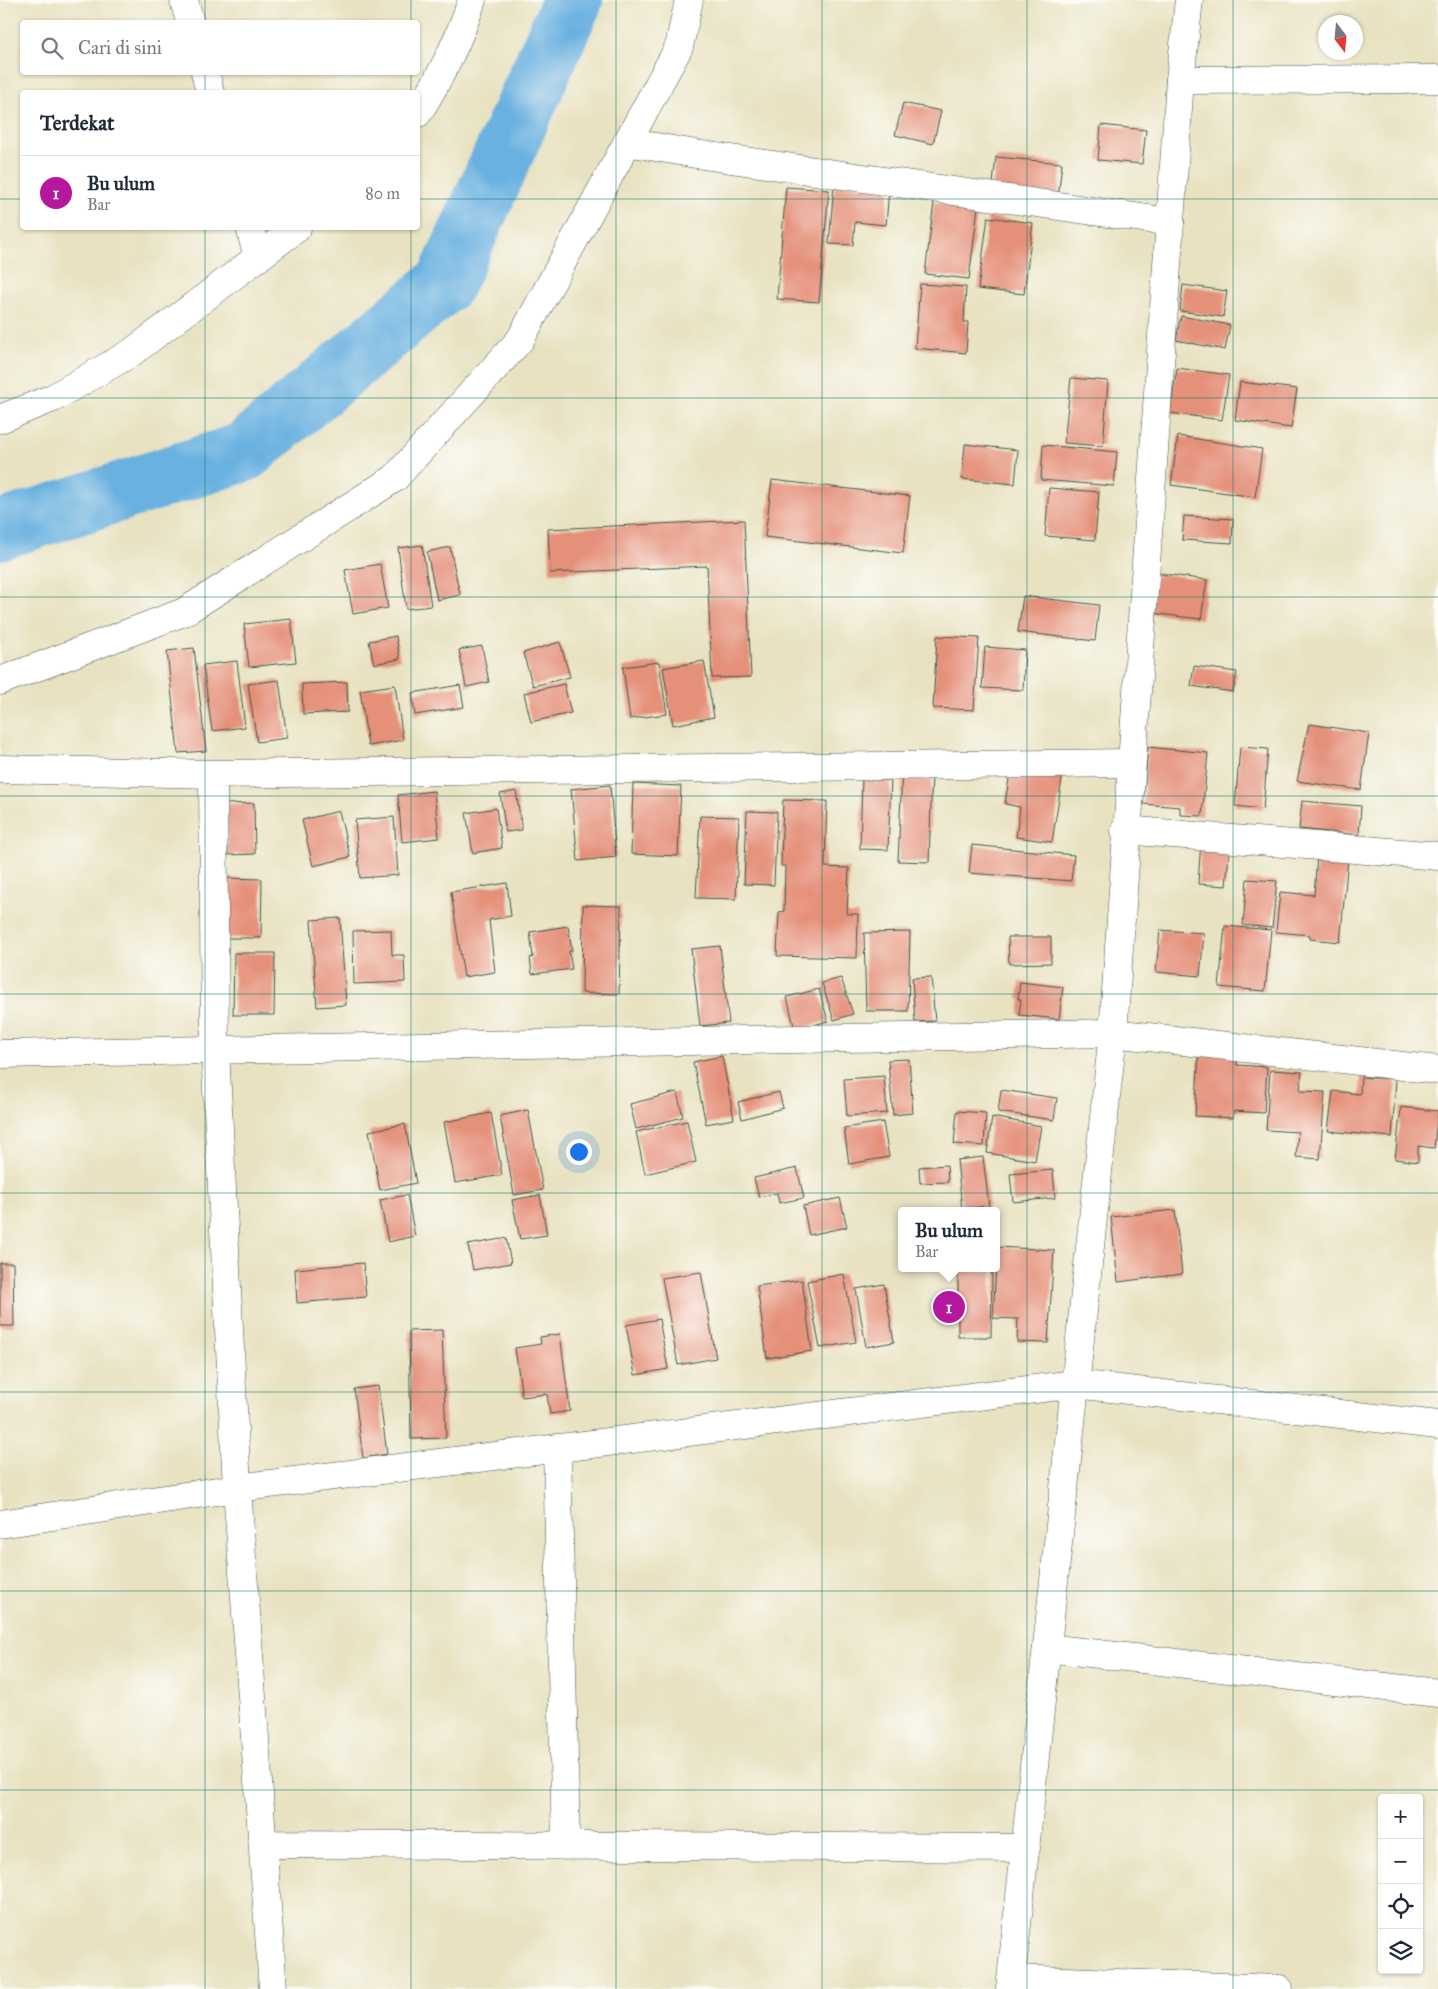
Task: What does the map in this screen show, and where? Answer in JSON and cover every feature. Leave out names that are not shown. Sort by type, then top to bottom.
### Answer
[{"type":"street","points":[[184,0],[189,20]]},
{"type":"street","points":[[420,110],[432,91],[463,26],[472,0]]},
{"type":"street","points":[[0,681],[184,612],[395,478],[520,340],[678,46],[689,0]]},
{"type":"street","points":[[1189,0],[1180,80],[1112,1033],[1011,1984],[1279,1989]]},
{"type":"street","points":[[206,75],[210,90]]},
{"type":"street","points":[[1180,80],[1438,79]]},
{"type":"street","points":[[627,142],[696,154],[1170,222]]},
{"type":"street","points":[[251,230],[258,258]]},
{"type":"street","points":[[0,419],[53,398],[131,353],[294,230]]},
{"type":"street","points":[[0,769],[213,774],[1130,763]]},
{"type":"street","points":[[213,774],[215,1049],[237,1488],[274,1989]]},
{"type":"street","points":[[1126,830],[1438,856]]},
{"type":"street","points":[[0,1054],[1112,1033],[1438,1070]]},
{"type":"street","points":[[0,1524],[237,1488],[1075,1384],[1438,1425]]},
{"type":"street","points":[[556,1448],[566,1846]]},
{"type":"street","points":[[1047,1648],[1438,1693]]},
{"type":"street","points":[[264,1844],[1026,1848]]},
{"type":"building","points":[[903,103],[941,111],[933,144],[895,135]]},
{"type":"building","points":[[1101,125],[1146,130],[1142,164],[1098,160]]},
{"type":"building","points":[[996,157],[1062,163],[1058,198],[992,192]]},
{"type":"building","points":[[834,184],[889,189],[886,225],[855,222],[853,245],[829,244]]},
{"type":"building","points":[[786,187],[829,190],[819,302],[777,299]]},
{"type":"building","points":[[934,202],[978,207],[969,279],[925,274]]},
{"type":"building","points":[[988,217],[1033,223],[1024,294],[978,289]]},
{"type":"building","points":[[920,284],[966,287],[964,322],[968,322],[966,353],[915,348]]},
{"type":"building","points":[[1183,285],[1227,291],[1223,317],[1180,311]]},
{"type":"building","points":[[1181,316],[1230,325],[1225,350],[1176,340]]},
{"type":"building","points":[[1177,368],[1229,375],[1222,420],[1170,413]]},
{"type":"building","points":[[1071,378],[1108,381],[1103,446],[1064,443]]},
{"type":"building","points":[[1240,382],[1297,389],[1291,428],[1235,420]]},
{"type":"building","points":[[1178,436],[1262,449],[1255,497],[1171,485]]},
{"type":"building","points":[[965,444],[1018,450],[1015,484],[962,479]]},
{"type":"building","points":[[1043,445],[1117,452],[1114,486],[1041,480]]},
{"type":"building","points":[[772,480],[910,496],[903,553],[765,537]]},
{"type":"building","points":[[1049,488],[1099,492],[1095,540],[1045,536]]},
{"type":"building","points":[[1184,516],[1233,519],[1232,543],[1182,540]]},
{"type":"building","points":[[744,520],[751,677],[712,678],[707,566],[550,573],[548,529]]},
{"type":"building","points":[[422,545],[431,606],[406,609],[398,548]]},
{"type":"building","points":[[450,547],[460,595],[437,600],[427,552]]},
{"type":"building","points":[[380,564],[388,608],[353,614],[345,570]]},
{"type":"building","points":[[1156,573],[1207,580],[1201,619],[1150,613]]},
{"type":"building","points":[[1023,596],[1099,605],[1095,641],[1018,632]]},
{"type":"building","points":[[291,619],[296,662],[249,667],[244,624]]},
{"type":"building","points":[[396,636],[400,659],[374,664],[369,641]]},
{"type":"building","points":[[937,636],[979,638],[974,710],[933,708]]},
{"type":"building","points":[[560,642],[570,677],[533,686],[523,653]]},
{"type":"building","points":[[482,646],[489,682],[466,687],[459,650]]},
{"type":"building","points":[[985,647],[1025,650],[1023,690],[982,688]]},
{"type":"building","points":[[194,648],[206,751],[178,753],[167,651]]},
{"type":"building","points":[[237,661],[245,727],[212,731],[203,665]]},
{"type":"building","points":[[704,661],[714,717],[673,725],[663,668]]},
{"type":"building","points":[[659,662],[667,714],[630,719],[623,667]]},
{"type":"building","points":[[1194,666],[1237,672],[1233,692],[1191,686]]},
{"type":"building","points":[[279,680],[287,738],[257,742],[248,684]]},
{"type":"building","points":[[347,682],[348,712],[303,714],[302,684]]},
{"type":"building","points":[[564,684],[571,713],[531,722],[524,693]]},
{"type":"building","points":[[395,685],[403,740],[368,746],[360,690]]},
{"type":"building","points":[[460,685],[464,707],[415,715],[412,693]]},
{"type":"building","points":[[1309,724],[1369,733],[1361,790],[1297,781]]},
{"type":"building","points":[[1148,747],[1208,753],[1202,816],[1180,815],[1180,807],[1143,804]]},
{"type":"building","points":[[1240,747],[1268,749],[1263,809],[1235,806]]},
{"type":"building","points":[[1011,766],[1063,773],[1052,842],[1016,837],[1020,807],[1005,804]]},
{"type":"building","points":[[902,772],[932,773],[929,862],[898,861]]},
{"type":"building","points":[[862,779],[891,780],[888,850],[860,849]]},
{"type":"building","points":[[633,784],[681,786],[678,856],[631,854]]},
{"type":"building","points":[[610,785],[616,857],[578,861],[571,789]]},
{"type":"building","points":[[434,791],[439,838],[402,842],[398,795]]},
{"type":"building","points":[[516,791],[522,830],[506,832],[500,794]]},
{"type":"building","points":[[783,800],[827,801],[825,867],[849,868],[847,914],[858,914],[857,958],[777,956],[779,912],[784,911],[785,866],[781,866]]},
{"type":"building","points":[[1302,801],[1361,806],[1359,835],[1299,829]]},
{"type":"building","points":[[254,803],[255,854],[228,855],[226,804]]},
{"type":"building","points":[[496,808],[502,848],[473,853],[466,813]]},
{"type":"building","points":[[339,811],[350,857],[313,866],[302,820]]},
{"type":"building","points":[[747,811],[777,812],[774,885],[744,884]]},
{"type":"building","points":[[700,816],[739,817],[736,899],[696,898]]},
{"type":"building","points":[[394,817],[398,875],[360,878],[355,820]]},
{"type":"building","points":[[1201,841],[1230,843],[1226,886],[1198,884]]},
{"type":"building","points":[[972,845],[1074,855],[1071,881],[969,873]]},
{"type":"building","points":[[1317,856],[1348,859],[1340,942],[1310,939],[1310,935],[1276,932],[1280,892],[1314,895]]},
{"type":"building","points":[[226,878],[262,879],[261,938],[224,938]]},
{"type":"building","points":[[1247,879],[1277,881],[1272,928],[1243,925]]},
{"type":"building","points":[[507,883],[511,916],[489,920],[495,972],[464,977],[451,892]]},
{"type":"building","points":[[583,905],[621,906],[619,994],[582,993]]},
{"type":"building","points":[[340,918],[346,1005],[317,1007],[311,920]]},
{"type":"building","points":[[568,926],[572,951],[569,951],[572,969],[532,974],[530,958],[533,957],[530,932]]},
{"type":"building","points":[[1225,926],[1271,930],[1265,991],[1219,987]]},
{"type":"building","points":[[391,930],[392,955],[404,955],[405,982],[354,984],[353,931]]},
{"type":"building","points":[[1160,930],[1204,933],[1200,976],[1156,972]]},
{"type":"building","points":[[910,932],[908,1011],[866,1011],[864,933]]},
{"type":"building","points":[[1008,937],[1051,937],[1051,963],[1009,964]]},
{"type":"building","points":[[720,946],[729,1023],[700,1026],[691,949]]},
{"type":"building","points":[[234,953],[275,953],[274,1015],[233,1015]]},
{"type":"building","points":[[931,977],[935,1021],[915,1022],[912,978]]},
{"type":"building","points":[[841,978],[853,1014],[834,1020],[822,983]]},
{"type":"building","points":[[1020,982],[1063,987],[1059,1019],[1019,1015],[1021,999],[1018,999]]},
{"type":"building","points":[[819,989],[828,1021],[795,1030],[787,997]]},
{"type":"building","points":[[1199,1051],[1237,1053],[1237,1065],[1267,1067],[1264,1113],[1234,1111],[1233,1118],[1195,1116]]},
{"type":"building","points":[[722,1056],[734,1119],[706,1124],[693,1062]]},
{"type":"building","points":[[909,1059],[913,1113],[893,1115],[888,1060]]},
{"type":"building","points":[[1270,1070],[1302,1072],[1300,1091],[1325,1092],[1320,1159],[1296,1157],[1298,1132],[1266,1130]]},
{"type":"building","points":[[884,1076],[887,1113],[847,1116],[844,1079]]},
{"type":"building","points":[[1361,1077],[1396,1079],[1392,1137],[1328,1131],[1333,1091],[1360,1094]]},
{"type":"building","points":[[1001,1090],[1057,1098],[1054,1120],[998,1112]]},
{"type":"building","points":[[677,1092],[683,1117],[636,1129],[630,1104]]},
{"type":"building","points":[[779,1092],[783,1108],[742,1119],[738,1102]]},
{"type":"building","points":[[1401,1107],[1438,1111],[1434,1148],[1418,1146],[1418,1162],[1395,1159]]},
{"type":"building","points":[[528,1110],[543,1190],[514,1195],[500,1116]]},
{"type":"building","points":[[957,1111],[986,1113],[984,1146],[954,1144]]},
{"type":"building","points":[[491,1113],[502,1175],[455,1183],[444,1122]]},
{"type":"building","points":[[992,1117],[1041,1126],[1035,1161],[987,1153]]},
{"type":"building","points":[[687,1121],[696,1162],[645,1174],[636,1132]]},
{"type":"building","points":[[883,1122],[889,1157],[849,1164],[844,1128]]},
{"type":"building","points":[[405,1124],[416,1183],[380,1190],[369,1131]]},
{"type":"building","points":[[983,1157],[989,1206],[962,1207],[957,1160]]},
{"type":"building","points":[[947,1165],[948,1182],[920,1183],[919,1167]]},
{"type":"building","points":[[797,1168],[804,1198],[779,1203],[777,1193],[759,1197],[754,1178]]},
{"type":"building","points":[[1053,1170],[1055,1198],[1013,1202],[1010,1174]]},
{"type":"building","points":[[407,1195],[415,1236],[388,1242],[380,1200]]},
{"type":"building","points":[[540,1195],[547,1235],[520,1239],[512,1200]]},
{"type":"building","points":[[840,1198],[847,1227],[809,1235],[803,1206]]},
{"type":"building","points":[[1175,1210],[1182,1274],[1118,1282],[1111,1217]]},
{"type":"building","points":[[506,1238],[511,1263],[473,1270],[468,1245]]},
{"type":"building","points":[[1000,1247],[1054,1250],[1048,1343],[1017,1342],[1018,1319],[993,1318],[996,1272],[1000,1272]]},
{"type":"building","points":[[0,1263],[13,1263],[14,1326],[0,1326]]},
{"type":"building","points":[[363,1263],[366,1297],[297,1303],[295,1269]]},
{"type":"building","points":[[701,1272],[716,1358],[678,1365],[662,1278]]},
{"type":"building","points":[[958,1272],[992,1272],[991,1337],[958,1337]]},
{"type":"building","points":[[844,1274],[856,1342],[820,1348],[807,1281]]},
{"type":"building","points":[[802,1280],[812,1351],[767,1358],[757,1286]]},
{"type":"building","points":[[884,1284],[894,1342],[866,1347],[856,1289]]},
{"type":"building","points":[[659,1319],[668,1369],[635,1375],[626,1325]]},
{"type":"building","points":[[442,1330],[446,1438],[411,1439],[409,1331]]},
{"type":"building","points":[[560,1334],[570,1411],[550,1414],[547,1394],[522,1397],[515,1348],[541,1344],[540,1337]]},
{"type":"building","points":[[378,1386],[387,1454],[363,1458],[354,1389]]},
{"type":"waterway","points":[[0,530],[244,452],[446,282],[573,0]]},
{"type":"place","name":"Bu ulum","points":[[949,1307]]}]
